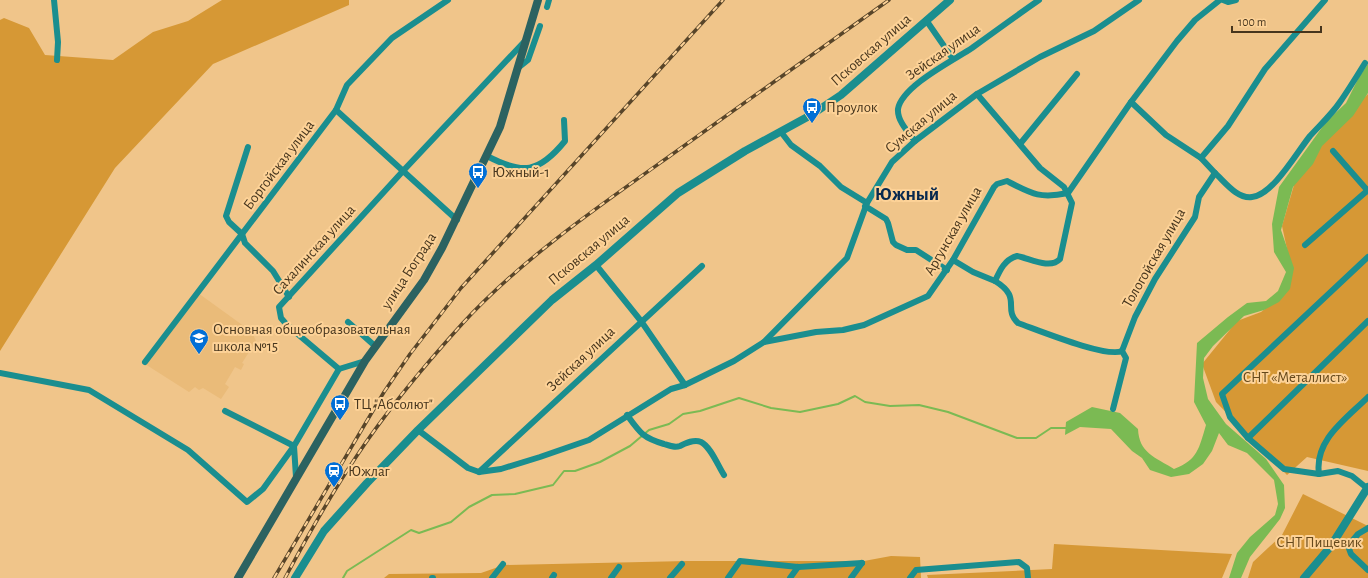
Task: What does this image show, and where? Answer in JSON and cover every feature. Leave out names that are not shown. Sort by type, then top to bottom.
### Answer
[{"type":"main road","name":"улица Бограда","points":[[238,578],[365,361],[424,280],[457,220],[500,127],[538,0]]},
{"type":"street","points":[[54,0],[58,42],[57,60]]},
{"type":"street","name":"Боргойская улица","points":[[145,362],[336,110],[347,85],[392,38],[448,0]]},
{"type":"street","points":[[547,7],[549,0]]},
{"type":"street","name":"Псковская улица","points":[[295,578],[324,531],[418,430],[552,300],[596,265],[678,193],[745,151],[781,132],[841,95],[950,0]]},
{"type":"street","name":"Зейская улица","points":[[915,141],[901,122],[898,108],[910,91],[931,74],[1039,0]]},
{"type":"street","name":"Сумская улица","points":[[764,342],[847,258],[866,204],[892,162],[915,141],[977,94],[1040,57],[1094,31],[1139,0]]},
{"type":"street","points":[[1068,193],[1131,102],[1195,20],[1222,0],[1228,2],[1236,0]]},
{"type":"street","points":[[1201,158],[1228,126],[1265,69],[1325,0]]},
{"type":"street","points":[[926,20],[953,59]]},
{"type":"street","points":[[518,68],[528,60],[540,26]]},
{"type":"street","name":"Сахалинская улица","points":[[339,369],[281,318],[279,307],[403,171],[526,40]]},
{"type":"street","points":[[1131,102],[1166,135],[1201,158],[1239,195],[1254,197],[1267,189],[1286,169],[1340,103],[1365,63]]},
{"type":"street","points":[[1020,144],[1076,74]]},
{"type":"street","points":[[977,94],[1040,168],[1068,193],[1072,203],[1060,259],[1057,262],[1050,264],[1017,256],[1011,257],[1006,261],[995,280]]},
{"type":"street","points":[[336,110],[457,220]]},
{"type":"street","points":[[487,156],[502,164],[518,169],[537,167],[548,160],[565,141],[564,120]]},
{"type":"street","points":[[781,132],[791,145],[820,166],[841,187],[886,219],[893,242],[896,245],[907,250],[916,250],[947,270]]},
{"type":"street","points":[[248,147],[226,216],[229,222],[242,234],[245,244],[273,271],[289,297]]},
{"type":"street","points":[[1305,245],[1368,191],[1333,151]]},
{"type":"street","name":"Тологойская улица","points":[[1113,409],[1126,358],[1122,351],[1135,318],[1152,286],[1195,217],[1199,197],[1215,173]]},
{"type":"street","name":"Аргунская улица","points":[[764,342],[816,332],[843,330],[864,324],[928,296],[947,270],[997,184],[1007,182],[1033,194],[1053,196],[1068,193]]},
{"type":"street","points":[[1304,578],[1331,546],[1368,488],[1352,476],[1338,471],[1319,474],[1284,469],[1248,438],[1230,417],[1222,394],[1368,257]]},
{"type":"street","points":[[953,260],[973,272],[995,280],[1008,290],[1012,299],[1011,314],[1018,323],[1066,340],[1113,354],[1122,351]]},
{"type":"street","points":[[596,265],[641,321],[685,386]]},
{"type":"street","name":"Зейская улица","points":[[479,472],[702,266]]},
{"type":"street","points":[[1248,438],[1368,321]]},
{"type":"street","points":[[348,322],[375,346]]},
{"type":"street","points":[[418,430],[468,468],[479,472],[507,467],[589,440],[671,388],[685,386],[734,361],[764,342]]},
{"type":"street","points":[[0,372],[89,390],[188,450],[247,502],[263,489],[294,446],[339,369],[365,361]]},
{"type":"street","points":[[1319,474],[1318,459],[1325,441],[1368,397]]},
{"type":"street","points":[[225,411],[294,446]]},
{"type":"street","points":[[627,415],[638,432],[648,440],[672,447],[678,447],[694,441],[701,442],[724,475]]},
{"type":"street","points":[[294,446],[296,477]]},
{"type":"street","points":[[1368,528],[1358,534],[1348,546],[1351,554],[1368,570]]},
{"type":"street","points":[[728,578],[740,561],[798,567],[862,563],[851,578]]},
{"type":"street","points":[[910,578],[916,570],[1019,562],[1027,568],[1028,578]]},
{"type":"street","points":[[492,578],[503,564]]},
{"type":"street","points":[[670,578],[682,564]]},
{"type":"street","points":[[611,578],[619,567]]},
{"type":"street","points":[[790,578],[798,567]]},
{"type":"shaded area","points":[[1368,64],[1368,93],[1353,116],[1322,146],[1313,164],[1293,187],[1281,230],[1294,268],[1290,289],[1279,302],[1264,310],[1244,316],[1213,346],[1204,358],[1203,378],[1208,399],[1226,424],[1266,459],[1284,485],[1285,508],[1280,519],[1250,557],[1241,578],[1229,578],[1237,553],[1250,537],[1275,515],[1278,504],[1274,480],[1247,453],[1228,445],[1219,433],[1212,451],[1203,464],[1189,474],[1171,477],[1150,470],[1142,458],[1132,451],[1111,429],[1080,427],[1065,435],[1066,422],[1092,407],[1120,413],[1138,429],[1141,444],[1149,454],[1160,461],[1174,469],[1188,462],[1193,457],[1199,447],[1206,425],[1194,402],[1197,343],[1247,303],[1266,301],[1278,291],[1286,272],[1274,252],[1272,224],[1279,187],[1326,122],[1346,103],[1359,77]]},
{"type":"shaded area","name":"Основная общеобразовательная школа №15","points":[[198,293],[252,332],[256,341],[242,363],[244,364],[241,370],[235,367],[225,384],[229,387],[221,399],[203,388],[199,390],[195,387],[189,392],[145,364]]},
{"type":"green space","points":[[222,0],[349,0],[349,5],[213,64],[115,168],[0,351],[0,20],[4,18],[29,28],[45,55],[113,60],[153,32],[188,21]]},
{"type":"green space","name":"СНТ «Металлист»","points":[[1368,94],[1368,471],[1307,457],[1287,475],[1216,402],[1202,364],[1237,321],[1261,312],[1284,295],[1289,258],[1282,226],[1294,185],[1328,133]]},
{"type":"green space","name":"СНТ Пищевик","points":[[1303,494],[1368,526],[1368,578],[1248,578],[1253,562],[1282,535]]},
{"type":"green space","name":"СНТ Пищевик","points":[[1054,544],[1232,554],[1222,578],[928,578],[927,575],[1052,569]]},
{"type":"green space","points":[[891,556],[920,557],[921,578],[384,578],[389,574],[481,573],[504,565],[687,561],[864,561]]},
{"type":"waterway","points":[[343,578],[347,571],[411,530],[419,533],[451,522],[469,507],[492,495],[515,494],[553,485],[564,471],[575,471],[600,462],[630,446],[649,430],[669,424],[683,414],[700,411],[739,398],[771,408],[800,412],[838,404],[855,396],[865,402],[890,406],[919,405],[948,412],[1017,438],[1036,438],[1051,428],[1066,428]]},
{"type":"railway","points":[[274,578],[384,392],[410,354],[461,288],[723,0]]},
{"type":"railway","points":[[285,578],[310,532],[346,472],[393,405],[462,324],[509,278],[560,236],[613,196],[889,0]]},
{"type":"place","name":"Проулок","points":[[812,124]]},
{"type":"place","name":"Южный-1","points":[[478,189]]},
{"type":"place","name":"Основная общеобразовательная школа №15","points":[[199,355]]},
{"type":"place","name":"ТЦ \"Абсолют\"","points":[[340,421]]},
{"type":"place","name":"Южлаг","points":[[334,488]]},
{"type":"district","name":"Южный","points":[[907,194]]}]
